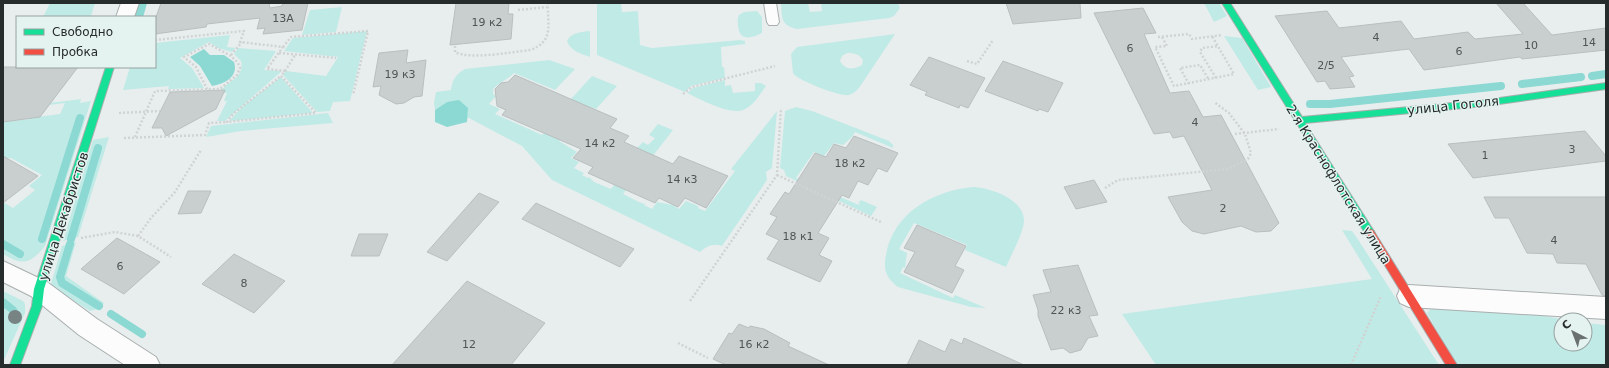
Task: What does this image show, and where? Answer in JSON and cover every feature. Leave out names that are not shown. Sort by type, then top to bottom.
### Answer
[{"type":"street","points":[[126,16],[130,3]]},
{"type":"street","name":"2-я Краснофлотская улица","points":[[1226,3],[1452,365]]},
{"type":"street","name":"улица Декабристов","points":[[15,365],[37,306],[39,289],[110,68]]},
{"type":"street","name":"улица Гоголя","points":[[1299,120],[1485,103],[1606,86]]},
{"type":"street","points":[[3,271],[39,289],[88,327],[147,365]]},
{"type":"street","points":[[1403,287],[1606,308]]},
{"type":"lane","points":[[770,3],[773,22]]},
{"type":"path","points":[[455,46],[455,52],[460,55],[470,56],[530,50],[536,48],[547,38],[548,3]]},
{"type":"path","points":[[518,10],[547,7]]},
{"type":"path","points":[[156,40],[244,31],[242,42],[231,55]]},
{"type":"path","points":[[285,71],[267,69],[291,37],[368,31],[354,96]]},
{"type":"path","points":[[1158,37],[1189,34],[1192,39],[1224,35]]},
{"type":"path","points":[[1162,37],[1167,46],[1155,47],[1174,86],[1234,74],[1212,36]]},
{"type":"path","points":[[967,61],[977,64],[993,40]]},
{"type":"path","points":[[242,42],[283,47]]},
{"type":"path","points":[[135,137],[155,91],[220,89],[237,75],[240,68],[235,58],[224,51],[216,50],[209,44],[184,57],[196,67],[207,89]]},
{"type":"path","points":[[1216,78],[1200,52],[1202,48],[1218,46]]},
{"type":"path","points":[[279,53],[336,58]]},
{"type":"path","points":[[227,122],[243,106],[281,76],[296,55]]},
{"type":"path","points":[[683,94],[692,87],[775,66]]},
{"type":"path","points":[[1189,84],[1180,68],[1200,66],[1209,80]]},
{"type":"path","points":[[124,138],[205,135],[209,123],[316,113],[281,76]]},
{"type":"path","points":[[1105,188],[1118,180],[1228,168],[1241,164],[1250,157],[1250,145],[1244,133],[1228,113],[1214,102]]},
{"type":"path","points":[[690,302],[777,175],[781,108]]},
{"type":"path","points":[[116,113],[160,111]]},
{"type":"path","points":[[1234,134],[1282,129]]},
{"type":"path","points":[[138,236],[151,218],[175,192],[201,150]]},
{"type":"path","points":[[777,175],[881,222]]},
{"type":"path","points":[[77,239],[115,232],[138,236],[171,256]]},
{"type":"path","points":[[1351,365],[1382,293],[1390,283],[1403,287]]},
{"type":"path","points":[[678,343],[708,358]]},
{"type":"shaded area","points":[[50,3],[95,3],[91,16],[44,16]]},
{"type":"shaded area","points":[[597,3],[621,3],[622,12],[638,11],[640,45],[652,48],[740,40],[745,41],[745,44],[721,47],[722,67],[724,67],[725,78],[691,86],[685,92],[597,55]]},
{"type":"shaded area","points":[[781,3],[808,3],[810,12],[822,11],[821,3],[898,3],[900,8],[894,16],[889,18],[797,29],[787,25],[783,20]]},
{"type":"shaded area","points":[[1204,3],[1219,3],[1227,16],[1214,22]]},
{"type":"shaded area","points":[[342,7],[336,32],[302,35],[310,10]]},
{"type":"shaded area","points":[[757,11],[762,17],[762,33],[753,37],[743,36],[740,34],[739,30],[739,15],[744,12]]},
{"type":"shaded area","points":[[367,31],[350,101],[333,102],[330,111],[317,112],[283,75],[286,71],[326,76],[338,57],[284,51],[293,38]]},
{"type":"shaded area","points":[[590,31],[590,57],[573,50],[567,41],[574,34]]},
{"type":"shaded area","points":[[895,34],[859,88],[849,95],[826,90],[796,76],[793,73],[791,54],[797,47]],"holes":[[[850,53],[860,56],[863,60],[862,65],[855,68],[847,68],[844,66],[840,61],[842,56]]]},
{"type":"shaded area","points":[[230,35],[227,47],[236,48],[232,52],[218,48],[209,42],[180,58],[192,68],[204,88],[168,89],[169,86],[123,90],[130,68],[156,68],[156,43]]},
{"type":"shaded area","points":[[1224,36],[1242,38],[1271,87],[1258,90]]},
{"type":"shaded area","points":[[238,48],[276,51],[264,70],[282,71],[225,121],[217,121],[227,101],[224,101],[227,93],[220,93],[226,85],[238,76],[240,72],[241,61],[234,54]]},
{"type":"shaded area","points":[[549,60],[575,69],[555,90],[514,73],[493,89],[493,94],[496,96],[489,104],[500,109],[495,114],[542,135],[563,112],[560,111],[592,76],[617,86],[596,109],[591,107],[559,141],[577,152],[571,158],[579,162],[574,168],[584,173],[582,175],[588,178],[589,177],[594,182],[611,189],[643,151],[637,148],[643,142],[648,145],[655,138],[649,135],[658,124],[673,130],[623,194],[645,204],[644,205],[652,209],[657,202],[673,205],[679,209],[686,201],[705,211],[735,171],[731,169],[777,111],[772,168],[766,172],[767,180],[722,246],[710,246],[700,252],[552,180],[522,146],[467,117],[468,108],[447,102],[435,110],[434,103],[436,92],[451,90],[452,83],[455,78],[465,69]]},
{"type":"shaded area","points":[[281,77],[313,113],[230,121],[243,106]]},
{"type":"shaded area","points":[[725,80],[725,86],[731,85],[733,93],[755,91],[755,83],[761,83],[766,86],[751,105],[739,111],[724,109],[687,93],[693,88]]},
{"type":"shaded area","points":[[81,99],[80,103],[91,101],[45,246],[35,257],[26,261],[16,260],[3,254],[3,202],[13,208],[35,190],[29,186],[42,175],[11,158],[3,158],[3,122],[30,119],[35,108],[3,109]],"holes":[[[65,103],[60,114],[37,117],[41,106]]]},
{"type":"shaded area","points":[[796,107],[812,111],[889,141],[893,145],[893,148],[855,132],[843,145],[834,143],[824,156],[814,152],[796,178],[859,205],[860,204],[858,203],[861,200],[877,207],[871,216],[786,176],[784,170],[780,168],[785,111]]},
{"type":"shaded area","points":[[328,113],[333,123],[241,131],[206,137],[211,126]]},
{"type":"shaded area","points":[[109,137],[78,237],[63,241],[93,140]]},
{"type":"shaded area","points":[[974,187],[997,192],[1005,196],[1013,201],[1023,213],[1023,226],[1006,267],[965,250],[967,245],[914,223],[899,249],[907,253],[905,268],[903,267],[900,273],[953,298],[955,295],[986,308],[971,307],[898,287],[888,277],[885,269],[886,255],[890,240],[897,227],[906,216],[918,206],[930,199],[944,193]]},
{"type":"shaded area","points":[[1342,230],[1352,231],[1439,365],[1156,365],[1122,314],[1372,279]]},
{"type":"shaded area","points":[[76,242],[66,276],[104,303],[98,309],[90,311],[55,289],[51,284],[62,246]]},
{"type":"shaded area","points":[[3,291],[23,301],[25,304],[25,313],[3,362]]},
{"type":"shaded area","points":[[1434,305],[1518,311],[1553,318],[1553,352],[1593,352],[1593,324],[1606,325],[1606,365],[1457,365],[1427,313]]},
{"type":"water","points":[[204,49],[210,55],[224,55],[234,62],[234,72],[229,79],[221,84],[212,86],[200,66],[190,57]]},
{"type":"water","points":[[459,100],[468,108],[467,122],[447,127],[435,122],[435,110],[447,102]]},
{"type":"building","points":[[161,3],[269,3],[270,8],[282,6],[283,3],[308,3],[302,30],[263,34],[265,28],[257,29],[260,18],[207,24],[206,27],[156,34],[156,17]]},
{"type":"building","points":[[456,3],[509,3],[508,14],[513,14],[511,39],[450,45]]},
{"type":"building","points":[[1006,3],[1080,3],[1081,18],[1013,24]]},
{"type":"building","points":[[1496,3],[1523,3],[1552,35],[1606,28],[1606,50],[1522,59],[1520,57],[1424,70],[1409,49],[1341,57],[1354,76],[1349,77],[1355,87],[1330,89],[1325,81],[1317,82],[1275,16],[1327,11],[1339,28],[1401,21],[1414,39],[1468,32],[1475,39],[1523,34]]},
{"type":"building","points":[[1143,8],[1156,33],[1144,34],[1170,93],[1189,91],[1203,117],[1221,115],[1279,223],[1271,231],[1256,232],[1241,226],[1204,234],[1192,231],[1182,222],[1168,197],[1212,190],[1184,136],[1173,138],[1170,132],[1154,134],[1094,13]]},
{"type":"building","points":[[408,50],[406,63],[426,60],[422,96],[414,97],[404,103],[396,104],[379,95],[381,86],[373,87],[379,53]]},
{"type":"building","points":[[929,57],[985,78],[968,108],[960,105],[959,108],[925,95],[927,92],[910,85]]},
{"type":"building","points":[[1003,61],[1063,83],[1048,112],[1039,109],[1038,111],[985,91]]},
{"type":"building","points":[[3,67],[77,68],[40,117],[3,122]]},
{"type":"building","points":[[515,75],[617,119],[610,128],[629,136],[624,142],[673,164],[679,156],[728,176],[706,208],[685,198],[678,207],[659,198],[655,203],[588,173],[593,167],[573,158],[581,149],[502,115],[506,110],[497,106],[495,89],[501,83],[508,82]]},
{"type":"building","points":[[225,90],[216,109],[166,136],[162,128],[152,128],[170,92]]},
{"type":"building","points":[[1585,131],[1606,156],[1606,161],[1473,178],[1448,144]]},
{"type":"building","points":[[854,136],[898,153],[887,172],[878,168],[868,185],[858,181],[849,198],[842,195],[818,233],[829,238],[819,255],[832,261],[820,282],[767,259],[779,240],[766,234],[777,217],[770,214],[785,192],[789,194],[815,153],[826,157],[834,144],[846,148]]},
{"type":"building","points":[[3,156],[38,176],[3,203]]},
{"type":"building","points":[[1094,180],[1107,202],[1076,209],[1064,187]]},
{"type":"building","points":[[188,191],[211,191],[201,213],[178,214]]},
{"type":"building","points":[[479,193],[499,202],[447,261],[427,252]]},
{"type":"building","points":[[1484,197],[1606,197],[1606,296],[1602,295],[1586,264],[1557,263],[1553,254],[1527,253],[1509,218],[1495,218]]},
{"type":"building","points":[[536,203],[634,249],[620,267],[522,219]]},
{"type":"building","points":[[917,225],[966,246],[955,266],[964,270],[952,293],[904,272],[915,252],[904,248]]},
{"type":"building","points":[[359,234],[388,234],[379,256],[351,256]]},
{"type":"building","points":[[117,238],[160,262],[124,294],[81,269]]},
{"type":"building","points":[[234,254],[285,281],[254,313],[202,284]]},
{"type":"building","points":[[1078,265],[1098,315],[1089,316],[1098,336],[1088,338],[1081,350],[1070,353],[1063,348],[1051,350],[1038,316],[1038,310],[1033,295],[1051,292],[1043,270]]},
{"type":"building","points":[[467,281],[545,323],[511,365],[392,365]]},
{"type":"building","points":[[739,324],[749,328],[750,326],[764,329],[790,343],[788,346],[829,365],[726,365],[713,359],[729,333],[732,334]]},
{"type":"building","points":[[964,338],[1024,365],[907,365],[919,340],[945,352],[951,339],[962,344]]},
{"type":"waterway","points":[[139,16],[143,3]]},
{"type":"waterway","points":[[1592,76],[1606,74]]},
{"type":"waterway","points":[[1522,84],[1581,77]]},
{"type":"waterway","points":[[1310,104],[1330,104],[1501,86]]},
{"type":"waterway","points":[[42,239],[80,118]]},
{"type":"waterway","points":[[71,239],[98,148]]},
{"type":"waterway","points":[[3,244],[20,254]]},
{"type":"waterway","points":[[70,244],[60,277],[62,283],[99,306]]},
{"type":"waterway","points":[[3,302],[13,310]]},
{"type":"waterway","points":[[111,314],[142,334]]},
{"type":"traffic: fast","points":[[1226,3],[1370,233]]},
{"type":"traffic: fast","points":[[15,365],[37,306],[39,289],[110,68]]},
{"type":"traffic: fast","points":[[1299,120],[1485,103],[1606,86]]},
{"type":"traffic: jam","points":[[1370,233],[1452,365]]}]
